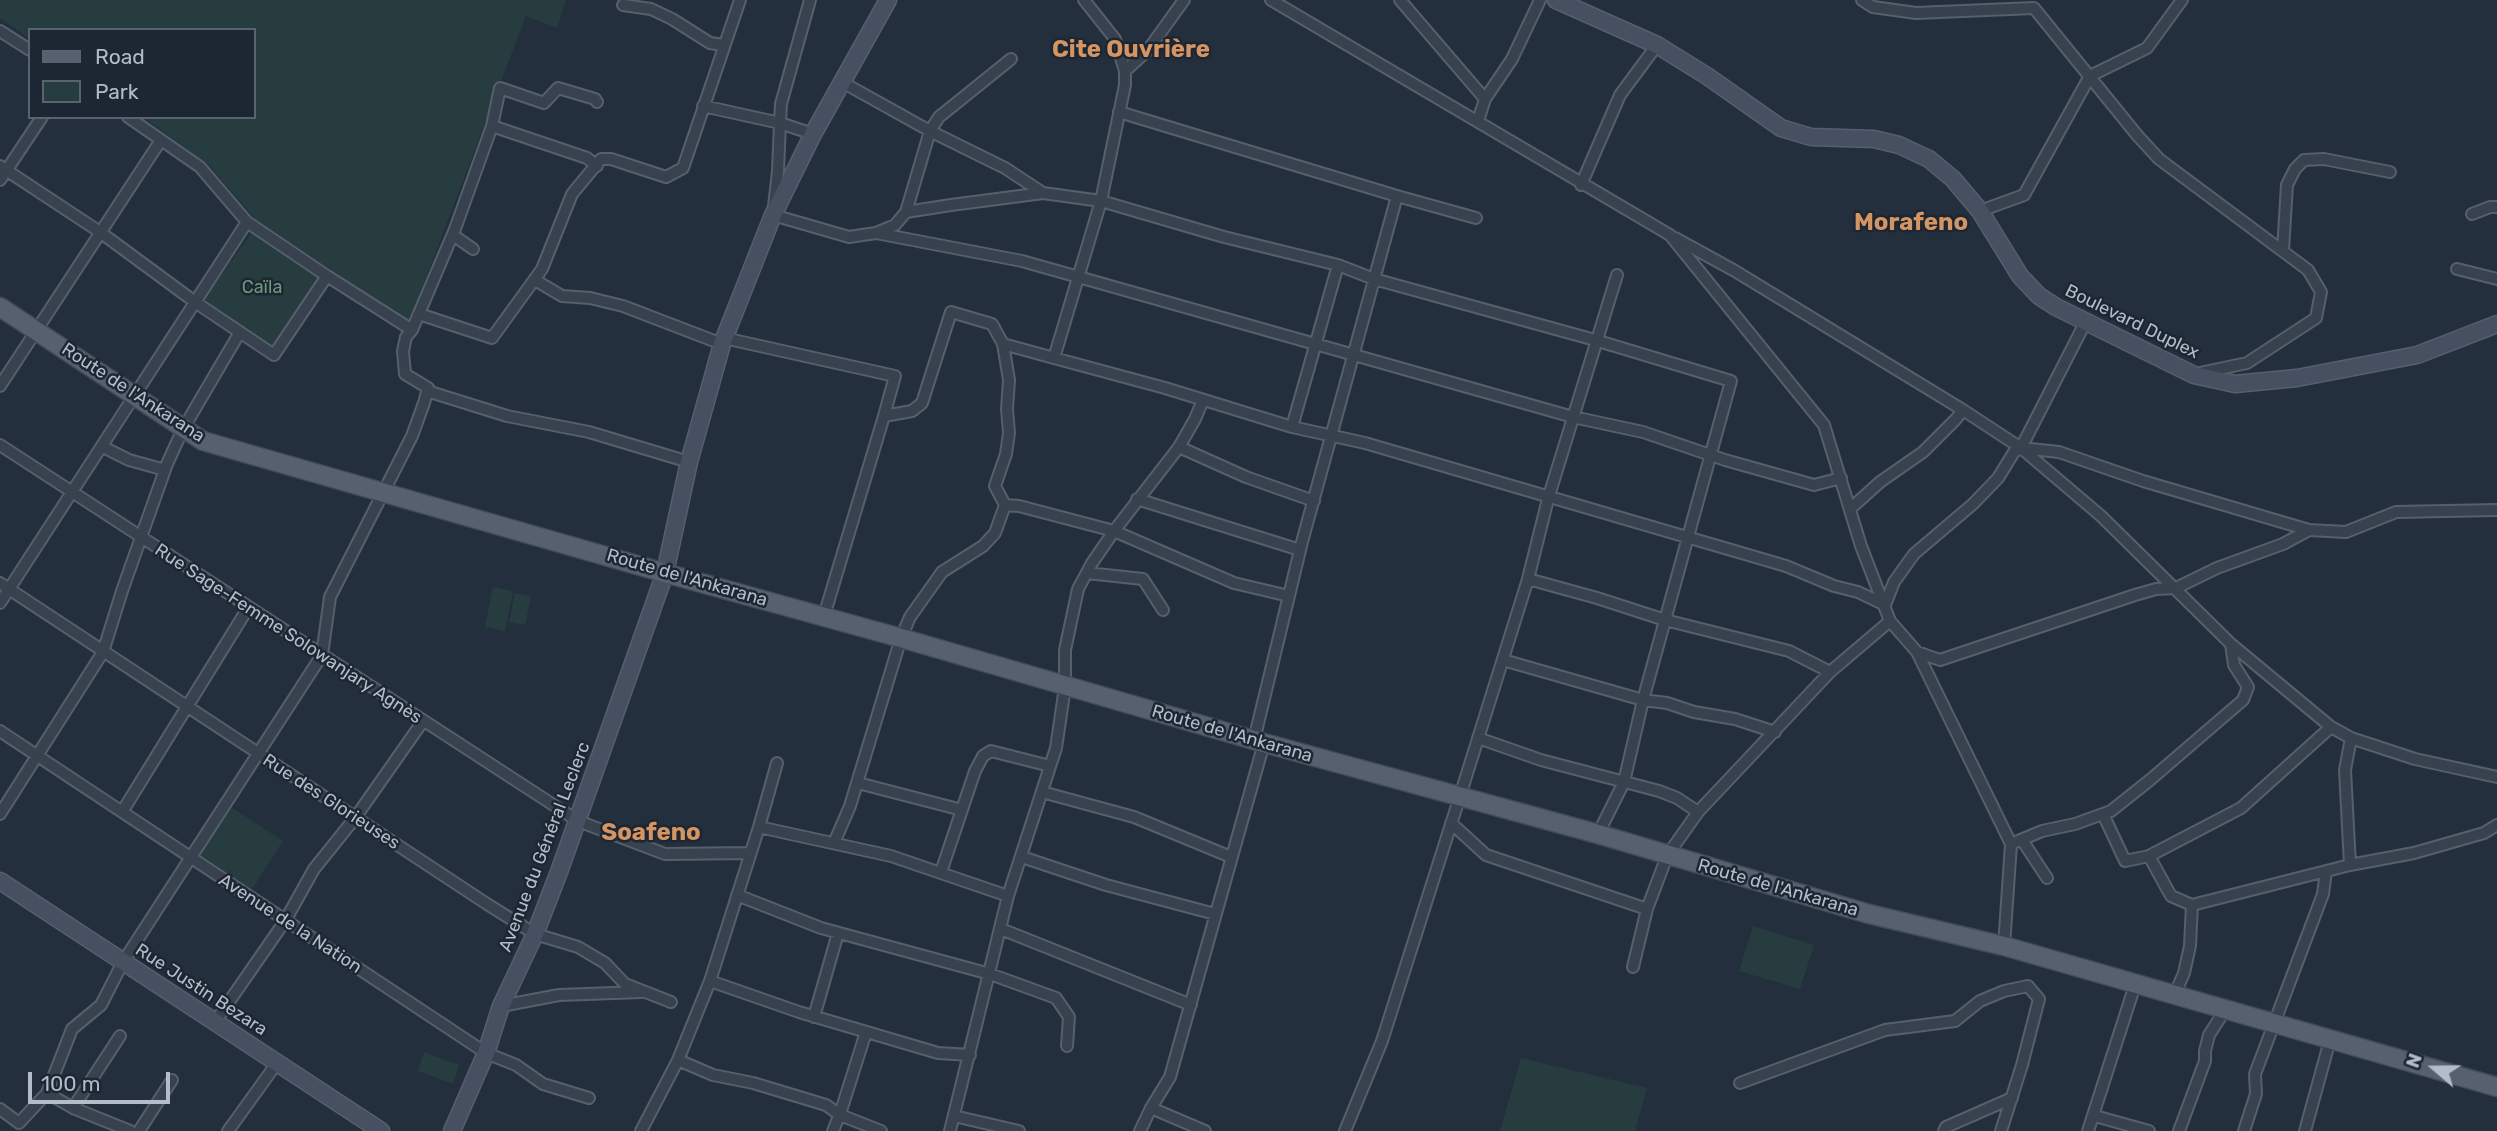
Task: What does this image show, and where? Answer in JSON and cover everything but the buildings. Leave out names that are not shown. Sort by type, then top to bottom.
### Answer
[{"type":"main road","name":"Avenue du Général Leclerc","points":[[452,1131],[486,1054],[501,1006],[535,934],[578,821],[665,573],[689,462],[723,341],[773,215],[813,134],[888,0]]},
{"type":"main road","name":"Boulevard Duplex","points":[[1556,0],[1657,45],[1781,128],[1811,137],[1874,139],[1899,145],[1929,159],[1953,179],[1980,211],[2020,276],[2039,296],[2194,375],[2235,384],[2297,378],[2417,355],[2497,324]]},
{"type":"main road","name":"Route de l'Ankarana","points":[[0,307],[202,441],[824,616],[1065,687],[1598,834],[1869,914],[2004,946],[2497,1087]]},
{"type":"main road","name":"Rue Justin Bezara","points":[[0,881],[381,1131]]},
{"type":"street","points":[[419,314],[492,338],[545,265],[572,194],[601,159],[611,159],[666,177],[683,168],[740,0]]},
{"type":"street","points":[[810,0],[781,104],[773,215],[849,237],[876,233],[895,225],[906,212],[930,131],[944,111],[1011,59]]},
{"type":"street","points":[[1054,358],[1101,201],[1125,85],[1125,71],[1115,39],[1084,0]]},
{"type":"street","points":[[1125,71],[1148,50],[1184,0]]},
{"type":"street","points":[[1271,0],[1478,121],[1581,185],[1735,271],[2021,448],[2101,516],[2231,644],[2331,727],[2351,738],[2415,760],[2497,778]]},
{"type":"street","points":[[1400,0],[1485,99]]},
{"type":"street","points":[[1478,121],[1485,99],[1513,58],[1539,0]]},
{"type":"street","points":[[1861,0],[1873,7],[1916,13],[2036,3],[2090,76],[2159,159],[2308,270],[2321,292],[2316,318],[2247,363],[2194,375]]},
{"type":"street","points":[[1980,211],[2024,195],[2090,76],[2147,48],[2182,0]]},
{"type":"street","points":[[623,5],[651,9],[673,19],[710,43],[724,45]]},
{"type":"street","points":[[0,31],[28,49]]},
{"type":"street","points":[[1581,185],[1620,95],[1657,45]]},
{"type":"street","points":[[842,82],[1004,168],[1043,193]]},
{"type":"street","points":[[19,1122],[47,1093],[72,1029],[101,1005],[123,962],[322,656],[331,597],[412,436],[428,388],[405,374],[403,351],[406,337],[412,330],[453,235],[492,126],[500,88],[544,103],[558,88],[595,99],[597,102]]},
{"type":"street","points":[[704,106],[780,123],[813,134]]},
{"type":"street","points":[[1119,112],[1476,218]]},
{"type":"street","points":[[41,119],[2,172],[100,232],[195,302],[274,355],[327,276]]},
{"type":"street","points":[[131,119],[200,167],[247,222],[412,330]]},
{"type":"street","points":[[492,126],[587,158],[597,166]]},
{"type":"street","points":[[0,386],[161,140]]},
{"type":"street","points":[[2283,250],[2287,185],[2295,169],[2304,160],[2324,159],[2390,172]]},
{"type":"street","points":[[906,212],[1043,193],[1101,201],[1224,237],[1338,265],[1374,279],[1731,381],[1643,699],[1624,782],[1598,834]]},
{"type":"street","points":[[1140,1131],[1170,1077],[1191,1004],[1259,741],[1300,550],[1397,196]]},
{"type":"street","points":[[2472,214],[2497,207]]},
{"type":"street","points":[[0,603],[5,586],[103,447],[247,222]]},
{"type":"street","points":[[876,233],[1022,261],[1078,276],[1573,417],[1643,432],[1814,485],[1841,478]]},
{"type":"street","points":[[453,235],[473,249]]},
{"type":"street","points":[[1670,235],[1824,425],[1861,546],[1890,621],[1917,652],[2017,842],[2047,878]]},
{"type":"street","points":[[1292,427],[1338,265]]},
{"type":"street","points":[[2457,269],[2497,279]]},
{"type":"street","points":[[1345,1131],[1382,1041],[1460,796],[1528,579],[1548,499],[1617,275]]},
{"type":"street","points":[[535,280],[562,296],[590,298],[623,306],[723,341],[895,376],[824,616]]},
{"type":"street","points":[[834,843],[858,783],[909,617],[942,572],[983,546],[995,533],[1005,505],[995,486],[1006,454],[1009,433],[1009,380],[1003,344],[992,324],[951,312],[922,403],[912,411],[884,416]]},
{"type":"street","points":[[1885,605],[1894,582],[1914,554],[1973,504],[1998,478],[2014,452],[2021,448],[2086,321]]},
{"type":"street","points":[[0,814],[103,652],[165,470],[183,429],[240,332]]},
{"type":"street","points":[[1003,344],[1292,427],[1365,443],[1548,499],[1786,566],[1834,586],[1858,592],[1885,605]]},
{"type":"street","points":[[427,391],[508,415],[589,432],[689,462]]},
{"type":"street","points":[[950,1131],[1009,896],[1056,748],[1065,687],[1065,650],[1078,589],[1114,531],[1179,447],[1203,400]]},
{"type":"street","points":[[1850,509],[1880,482],[1923,452],[1963,410]]},
{"type":"street","name":"Rue Sage-Femme Solowanjary Agnès","points":[[0,445],[578,821],[665,854],[750,853]]},
{"type":"street","points":[[103,447],[129,460],[165,470]]},
{"type":"street","points":[[1179,447],[1246,477],[1314,501]]},
{"type":"street","points":[[2021,448],[2059,452],[2143,481],[2309,530],[2346,532],[2396,512],[2497,510]]},
{"type":"street","points":[[1137,499],[1300,550]]},
{"type":"street","points":[[1005,505],[1019,506],[1114,531],[1234,583],[1289,596]]},
{"type":"street","points":[[1917,652],[1940,660],[2136,595],[2156,589],[2176,588],[2217,568],[2283,544],[2309,530]]},
{"type":"street","points":[[1087,573],[1143,579],[1163,610]]},
{"type":"street","points":[[1528,579],[1665,620],[1789,651],[1830,672]]},
{"type":"street","name":"Rue des Glorieuses","points":[[5,586],[535,934],[578,947],[605,963],[625,984],[671,1002]]},
{"type":"street","points":[[122,812],[248,608]]},
{"type":"street","points":[[1633,967],[1647,909],[1667,856],[1698,812],[1830,672],[1890,621]]},
{"type":"street","points":[[2017,842],[2042,831],[2075,824],[2103,814],[2126,800],[2243,699],[2248,687],[2234,666],[2231,644]]},
{"type":"street","points":[[1503,660],[1694,712],[1735,719],[1775,733]]},
{"type":"street","points":[[215,1022],[285,921],[314,869],[355,818],[423,721]]},
{"type":"street","points":[[2103,814],[2125,860],[2149,856],[2241,808],[2331,727]]},
{"type":"street","name":"Avenue de la Nation","points":[[0,731],[486,1054],[516,1065],[543,1084],[589,1098]]},
{"type":"street","points":[[1478,738],[1541,760],[1677,798],[1698,812]]},
{"type":"street","points":[[2350,865],[2345,770],[2351,738]]},
{"type":"street","points":[[941,872],[975,771],[983,756],[990,751],[1050,766]]},
{"type":"street","points":[[642,1131],[678,1060],[709,981],[759,827],[776,763]]},
{"type":"street","points":[[858,783],[962,810]]},
{"type":"street","points":[[1042,792],[1134,817],[1231,857]]},
{"type":"street","points":[[1451,823],[1486,855],[1647,909]]},
{"type":"street","points":[[2149,856],[2171,896],[2192,905],[2350,865],[2414,853],[2484,833],[2497,825]]},
{"type":"street","points":[[759,827],[891,856],[1009,896]]},
{"type":"street","points":[[2004,946],[2017,842]]},
{"type":"street","points":[[1022,857],[1106,886],[1214,914]]},
{"type":"street","points":[[2244,1131],[2256,1094],[2255,1074],[2323,894],[2326,871]]},
{"type":"street","points":[[737,895],[838,933],[990,974],[1056,998],[1069,1017],[1067,1046]]},
{"type":"street","points":[[2174,996],[2184,973],[2190,946],[2192,905]]},
{"type":"street","points":[[1000,929],[1191,1004]]},
{"type":"street","points":[[814,1017],[838,933]]},
{"type":"street","points":[[709,981],[814,1017],[938,1054],[970,1055]]},
{"type":"street","points":[[2088,1131],[2136,985]]},
{"type":"street","points":[[1740,1083],[1885,1030],[1955,1021],[1980,1001],[2004,991],[2028,986],[2039,999],[2001,1131]]},
{"type":"street","points":[[501,1006],[559,995],[643,992]]},
{"type":"street","points":[[2179,1131],[2205,1061],[2209,1035],[2225,1010]]},
{"type":"street","points":[[833,1131],[866,1032]]},
{"type":"street","points":[[73,1108],[120,1036]]},
{"type":"street","points":[[2305,1131],[2330,1040]]},
{"type":"street","points":[[678,1060],[713,1075],[753,1083],[826,1105],[840,1115],[881,1131]]},
{"type":"street","points":[[229,1131],[277,1063]]},
{"type":"street","points":[[139,1131],[172,1080]]},
{"type":"street","points":[[47,1093],[73,1108],[130,1131]]},
{"type":"street","points":[[1944,1131],[1946,1127],[2011,1098]]},
{"type":"street","points":[[1151,1108],[1205,1131]]},
{"type":"street","points":[[0,1109],[31,1131]]},
{"type":"street","points":[[954,1116],[1019,1131]]},
{"type":"street","points":[[2095,1116],[2149,1131]]},
{"type":"green space","points":[[0,0],[566,0],[557,28],[526,16],[409,322],[255,219],[208,164],[146,119],[256,119],[256,28],[28,28],[28,38],[0,18]]},
{"type":"green space","name":"Caïla","points":[[252,232],[319,278],[270,348],[202,302]]},
{"type":"green space","points":[[493,587],[513,591],[505,631],[485,627]]},
{"type":"green space","points":[[515,593],[531,596],[525,625],[509,622]]},
{"type":"green space","points":[[228,805],[283,841],[249,894],[194,858]]},
{"type":"green space","points":[[1753,926],[1814,945],[1800,989],[1739,971]]},
{"type":"green space","points":[[424,1052],[459,1065],[453,1084],[418,1071]]},
{"type":"green space","points":[[1521,1058],[1647,1088],[1635,1131],[1500,1131]]},
{"type":"district","name":"Cite Ouvrière","points":[[1131,50]]},
{"type":"district","name":"Morafeno","points":[[1911,223]]},
{"type":"district","name":"Soafeno","points":[[651,833]]}]
